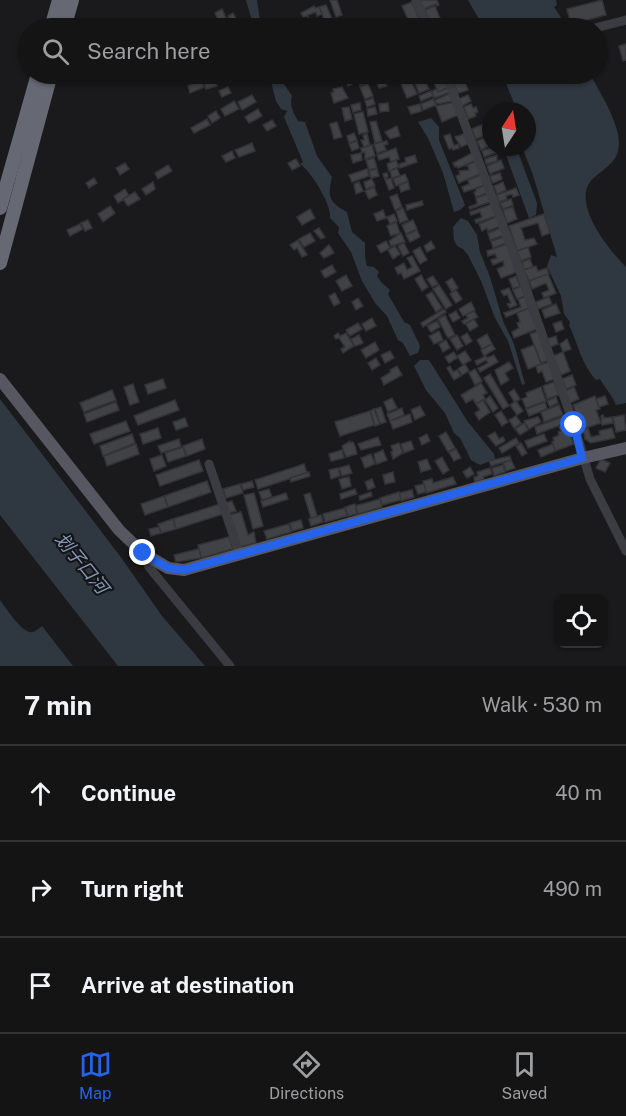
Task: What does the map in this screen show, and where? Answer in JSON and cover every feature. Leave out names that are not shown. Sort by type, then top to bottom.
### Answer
[{"type":"highway","points":[[54,18],[59,0]]},
{"type":"highway","points":[[67,18],[72,0]]},
{"type":"highway","points":[[0,208],[35,84]]},
{"type":"highway","points":[[0,263],[48,84]]},
{"type":"main road","points":[[0,379],[119,530],[143,553],[168,568],[184,570],[582,458],[626,448]]},
{"type":"street","points":[[416,0],[424,18]]},
{"type":"street","points":[[608,25],[626,20]]},
{"type":"street","points":[[450,84],[521,273],[574,425],[582,458],[626,551]]},
{"type":"street","points":[[209,464],[240,555]]},
{"type":"street","points":[[143,553],[148,567],[230,666]]},
{"type":"water","points":[[246,0],[257,0],[260,18],[251,18]]},
{"type":"water","points":[[468,0],[556,0],[557,5],[554,7],[561,18],[478,18]]},
{"type":"water","points":[[272,84],[284,84],[292,96],[292,106],[298,121],[305,122],[317,156],[332,177],[331,198],[336,205],[347,212],[352,232],[365,243],[367,266],[374,267],[379,272],[377,276],[390,290],[388,294],[404,322],[410,325],[420,346],[418,353],[410,356],[403,343],[398,340],[387,316],[375,303],[362,281],[351,252],[338,233],[339,227],[330,218],[328,205],[320,189],[300,164],[303,162],[284,117],[287,111],[281,109],[276,101]]},
{"type":"water","points":[[506,84],[596,84],[614,122],[619,142],[616,156],[590,182],[586,192],[586,203],[596,228],[626,267],[626,403],[616,405],[600,379],[596,380],[591,374],[580,354],[569,325],[570,322],[564,314],[561,296],[547,266],[551,255],[557,257],[526,156],[536,156],[536,102],[514,102]]},
{"type":"water","points":[[431,118],[439,127],[439,140],[465,205],[454,212],[443,173],[428,138],[418,122]]},
{"type":"water","points":[[506,156],[519,156],[537,203],[536,215],[529,218]]},
{"type":"water","points":[[461,218],[468,221],[477,235],[480,252],[503,321],[514,344],[525,384],[522,385],[508,341],[495,318],[481,281],[468,255],[457,246],[454,240],[453,227]]},
{"type":"water","points":[[420,360],[429,360],[468,422],[494,454],[495,459],[480,465],[471,460],[460,438],[454,433],[445,413],[426,390],[414,366]]},
{"type":"water","name":"划子口河","points":[[0,399],[120,556],[162,616],[205,666],[118,666],[0,515]]},
{"type":"water","points":[[0,600],[24,629],[33,632],[42,626],[73,666],[0,666]]},
{"type":"building","points":[[330,0],[337,0],[342,15],[336,17]]},
{"type":"building","points":[[420,0],[437,0],[439,5],[424,9]]},
{"type":"building","points":[[602,0],[606,15],[594,18],[569,18],[567,9]]},
{"type":"building","points":[[412,2],[419,18],[407,18],[402,6]]},
{"type":"building","points":[[326,5],[332,18],[324,18],[319,7]]},
{"type":"building","points":[[314,6],[319,7],[322,14],[317,16],[316,12],[308,15],[308,18],[303,17],[301,13]]},
{"type":"building","points":[[435,6],[440,18],[428,18],[425,10]]},
{"type":"building","points":[[222,9],[226,18],[217,18],[215,13]]},
{"type":"building","points":[[233,13],[236,18],[229,18],[228,16]]},
{"type":"building","points":[[626,44],[626,60],[623,61],[619,46]]},
{"type":"building","points":[[203,84],[204,87],[190,93],[188,86]]},
{"type":"building","points":[[205,84],[216,84],[217,86],[206,89]]},
{"type":"building","points":[[368,84],[373,96],[365,99],[360,87]]},
{"type":"building","points":[[378,84],[386,84],[387,86],[379,88]]},
{"type":"building","points":[[401,84],[412,84],[417,94],[407,98]]},
{"type":"building","points":[[415,84],[427,84],[429,89],[419,93]]},
{"type":"building","points":[[434,84],[446,84],[448,88],[438,92]]},
{"type":"building","points":[[454,84],[466,84],[468,90],[458,93]]},
{"type":"building","points":[[228,87],[231,93],[222,97],[219,91]]},
{"type":"building","points":[[342,87],[348,98],[334,103],[331,93],[334,92],[333,89]]},
{"type":"building","points":[[448,88],[451,92],[434,98],[432,91],[437,89],[438,92]]},
{"type":"building","points":[[431,91],[433,96],[421,101],[419,96]]},
{"type":"building","points":[[451,93],[454,101],[437,104],[435,100]]},
{"type":"building","points":[[252,95],[256,102],[242,110],[238,102]]},
{"type":"building","points":[[468,95],[471,101],[462,106],[459,99]]},
{"type":"building","points":[[373,98],[375,104],[367,107],[365,101]]},
{"type":"building","points":[[433,99],[436,105],[423,110],[421,104]]},
{"type":"building","points":[[234,101],[239,109],[225,116],[221,109]]},
{"type":"building","points":[[455,102],[460,114],[442,122],[436,106]]},
{"type":"building","points":[[360,103],[361,110],[353,112],[351,105]]},
{"type":"building","points":[[388,103],[389,111],[380,112],[379,104]]},
{"type":"building","points":[[420,104],[422,111],[411,114],[408,107]]},
{"type":"building","points":[[471,104],[478,112],[475,113],[476,116],[468,119],[464,107]]},
{"type":"building","points":[[349,107],[352,119],[345,121],[342,108]]},
{"type":"building","points":[[375,107],[377,114],[368,116],[367,109]]},
{"type":"building","points":[[258,109],[262,116],[249,123],[245,117]]},
{"type":"building","points":[[216,111],[220,118],[212,123],[208,116]]},
{"type":"building","points":[[363,112],[368,132],[359,134],[354,114]]},
{"type":"building","points":[[207,119],[210,125],[194,133],[191,128]]},
{"type":"building","points":[[272,120],[276,126],[267,131],[263,125]]},
{"type":"building","points":[[376,121],[382,141],[375,143],[370,122]]},
{"type":"building","points":[[337,122],[342,137],[334,139],[330,124]]},
{"type":"building","points":[[482,125],[482,136],[476,139],[472,129]]},
{"type":"building","points":[[397,126],[400,136],[390,139],[385,132]]},
{"type":"building","points":[[354,133],[357,140],[349,143],[347,136]]},
{"type":"building","points":[[367,134],[370,145],[364,147],[361,140],[364,140],[363,135]]},
{"type":"building","points":[[450,134],[454,146],[458,144],[459,148],[449,149],[444,136]]},
{"type":"building","points":[[464,134],[468,144],[461,147],[455,137]]},
{"type":"building","points":[[482,139],[482,150],[481,150],[477,141]]},
{"type":"building","points":[[357,141],[359,148],[352,151],[349,144]]},
{"type":"building","points":[[387,141],[388,144],[384,145],[386,150],[377,153],[374,144]]},
{"type":"building","points":[[252,143],[255,151],[239,157],[235,150]]},
{"type":"building","points":[[372,145],[375,156],[365,159],[365,152],[362,153],[361,148]]},
{"type":"building","points":[[396,148],[399,159],[391,162],[389,157],[379,160],[377,155]]},
{"type":"building","points":[[232,151],[235,158],[226,162],[222,156]]},
{"type":"building","points":[[474,152],[477,160],[458,168],[455,167],[453,163]]},
{"type":"building","points":[[361,153],[362,160],[353,163],[351,155]]},
{"type":"building","points":[[415,155],[417,162],[400,168],[399,164],[406,162],[405,158]]},
{"type":"building","points":[[497,156],[497,161],[486,164],[485,159]]},
{"type":"building","points":[[374,158],[377,168],[369,170],[366,160]]},
{"type":"building","points":[[296,159],[300,166],[292,170],[288,163]]},
{"type":"building","points":[[396,160],[399,167],[389,171],[387,164]]},
{"type":"building","points":[[501,160],[504,168],[490,174],[487,166]]},
{"type":"building","points":[[477,161],[482,173],[459,183],[456,176],[460,174],[459,171],[469,170],[468,166],[465,166]]},
{"type":"building","points":[[125,163],[129,169],[120,175],[116,168]]},
{"type":"building","points":[[168,165],[172,171],[158,179],[155,173]]},
{"type":"building","points":[[397,168],[400,176],[392,178],[390,171]]},
{"type":"building","points":[[367,169],[369,176],[352,182],[349,175]]},
{"type":"building","points":[[377,169],[379,176],[371,178],[369,171]]},
{"type":"building","points":[[387,173],[386,179],[391,178],[394,188],[389,190],[383,174]]},
{"type":"building","points":[[500,173],[502,179],[493,183],[490,176]]},
{"type":"building","points":[[405,174],[408,181],[396,186],[393,179]]},
{"type":"building","points":[[481,175],[485,185],[464,192],[462,187],[469,184],[468,180]]},
{"type":"building","points":[[94,178],[97,183],[89,188],[86,183]]},
{"type":"building","points":[[372,179],[375,186],[366,189],[364,182]]},
{"type":"building","points":[[153,182],[155,189],[146,195],[142,189]]},
{"type":"building","points":[[359,182],[363,191],[356,194],[354,184]]},
{"type":"building","points":[[408,182],[410,189],[401,192],[399,185]]},
{"type":"building","points":[[503,182],[506,190],[497,194],[494,186]]},
{"type":"building","points":[[485,185],[487,193],[476,197],[474,192],[476,189]]},
{"type":"building","points":[[374,187],[377,195],[369,199],[365,191]]},
{"type":"building","points":[[516,188],[519,195],[506,196],[507,199],[499,202],[497,195]]},
{"type":"building","points":[[125,189],[129,196],[118,203],[114,196]]},
{"type":"building","points":[[135,192],[140,199],[128,206],[123,199]]},
{"type":"building","points":[[397,194],[402,207],[395,210],[390,197]]},
{"type":"building","points":[[488,194],[490,202],[470,209],[469,207],[477,204],[476,198]]},
{"type":"building","points":[[511,199],[513,205],[503,209],[500,203]]},
{"type":"building","points":[[422,201],[423,205],[407,210],[406,205]]},
{"type":"building","points":[[492,204],[496,216],[476,223],[475,220],[482,217],[480,212],[471,215],[470,212]]},
{"type":"building","points":[[110,206],[115,213],[103,222],[98,214]]},
{"type":"building","points":[[513,207],[517,219],[507,223],[503,210]]},
{"type":"building","points":[[403,208],[408,220],[400,223],[396,211]]},
{"type":"building","points":[[310,209],[315,218],[302,225],[297,217]]},
{"type":"building","points":[[383,210],[386,218],[377,221],[374,214]]},
{"type":"building","points":[[394,214],[397,221],[390,224],[387,217]]},
{"type":"building","points":[[544,214],[550,233],[542,236],[538,223],[521,228],[525,240],[534,238],[537,244],[517,251],[509,226]]},
{"type":"building","points":[[496,217],[500,226],[482,231],[479,224]]},
{"type":"building","points":[[88,220],[92,228],[85,231],[81,223]]},
{"type":"building","points":[[413,220],[417,229],[406,234],[402,225]]},
{"type":"building","points":[[396,222],[400,233],[391,236],[387,226]]},
{"type":"building","points":[[80,224],[83,229],[70,236],[67,230]]},
{"type":"building","points":[[319,228],[325,237],[321,239],[314,231]]},
{"type":"building","points":[[501,228],[504,235],[490,240],[488,233]]},
{"type":"building","points":[[417,230],[420,237],[410,242],[406,235]]},
{"type":"building","points":[[310,233],[315,241],[304,247],[299,239]]},
{"type":"building","points":[[401,233],[405,242],[391,246],[389,241]]},
{"type":"building","points":[[504,237],[506,243],[493,248],[491,241]]},
{"type":"building","points":[[298,240],[307,255],[302,257],[297,248],[294,250],[290,245]]},
{"type":"building","points":[[386,241],[390,248],[381,253],[377,246]]},
{"type":"building","points":[[431,241],[435,248],[427,252],[424,246]]},
{"type":"building","points":[[404,243],[409,253],[403,256],[398,246]]},
{"type":"building","points":[[507,244],[517,272],[501,278],[497,269],[504,266],[503,261],[493,265],[491,260],[497,258],[495,254],[488,256],[487,251]]},
{"type":"building","points":[[329,245],[334,253],[324,258],[320,253]]},
{"type":"building","points":[[395,246],[400,254],[393,259],[388,250]]},
{"type":"building","points":[[420,247],[427,260],[420,264],[413,251]]},
{"type":"building","points":[[528,247],[531,257],[521,261],[517,251]]},
{"type":"building","points":[[412,256],[420,271],[404,279],[395,268],[404,263],[407,270],[412,267],[407,258]]},
{"type":"building","points":[[530,259],[533,267],[524,270],[522,262]]},
{"type":"building","points":[[332,265],[336,272],[325,278],[321,271]]},
{"type":"building","points":[[536,266],[538,271],[547,268],[549,274],[529,281],[524,270]]},
{"type":"building","points":[[548,274],[556,293],[544,298],[542,293],[549,290],[546,283],[532,289],[529,281]]},
{"type":"building","points":[[346,275],[352,286],[342,291],[336,281]]},
{"type":"building","points":[[421,275],[428,287],[422,291],[415,279]]},
{"type":"building","points":[[433,276],[438,284],[432,287],[427,279]]},
{"type":"building","points":[[516,276],[520,286],[513,289],[509,279]]},
{"type":"building","points":[[452,278],[458,288],[452,292],[446,282]]},
{"type":"building","points":[[439,285],[452,305],[446,309],[433,289]]},
{"type":"building","points":[[521,286],[525,296],[517,299],[513,290]]},
{"type":"building","points":[[509,288],[517,305],[510,308],[507,304],[511,303],[507,294],[504,296],[501,291]]},
{"type":"building","points":[[456,290],[462,299],[456,303],[450,294]]},
{"type":"building","points":[[432,292],[442,308],[436,312],[426,295]]},
{"type":"building","points":[[335,293],[340,303],[334,306],[329,296]]},
{"type":"building","points":[[525,297],[529,308],[506,317],[504,313],[521,307],[518,299]]},
{"type":"building","points":[[549,297],[552,304],[538,309],[536,302]]},
{"type":"building","points":[[358,298],[363,306],[356,310],[352,302]]},
{"type":"building","points":[[471,302],[475,310],[463,316],[459,309]]},
{"type":"building","points":[[556,304],[560,313],[545,318],[542,310]]},
{"type":"building","points":[[529,308],[537,329],[514,338],[512,332],[519,328],[517,323],[520,322],[517,313]]},
{"type":"building","points":[[444,309],[446,312],[423,327],[421,323]]},
{"type":"building","points":[[456,311],[460,318],[453,322],[449,315]]},
{"type":"building","points":[[474,311],[478,317],[464,324],[462,321],[468,318],[466,315]]},
{"type":"building","points":[[445,315],[455,335],[448,338],[438,319]]},
{"type":"building","points":[[372,318],[376,326],[366,331],[362,324]]},
{"type":"building","points":[[474,319],[478,326],[470,331],[466,324]]},
{"type":"building","points":[[437,321],[440,327],[431,332],[427,326]]},
{"type":"building","points":[[561,321],[564,329],[556,332],[553,324]]},
{"type":"building","points":[[358,323],[362,329],[350,336],[346,330]]},
{"type":"building","points":[[439,331],[443,340],[434,344],[429,336]]},
{"type":"building","points":[[538,331],[549,360],[541,363],[530,334]]},
{"type":"building","points":[[338,333],[340,336],[346,333],[354,346],[343,353],[341,349],[345,347],[339,338],[336,339],[334,336]]},
{"type":"building","points":[[467,333],[472,341],[466,345],[461,337]]},
{"type":"building","points":[[487,334],[492,344],[482,349],[477,340]]},
{"type":"building","points":[[359,335],[363,343],[355,346],[351,339]]},
{"type":"building","points":[[457,335],[463,346],[457,350],[450,339]]},
{"type":"building","points":[[556,336],[558,344],[550,347],[547,339]]},
{"type":"building","points":[[567,339],[571,349],[563,352],[560,344]]},
{"type":"building","points":[[446,340],[450,348],[443,352],[439,344]]},
{"type":"building","points":[[375,342],[379,350],[366,358],[361,350]]},
{"type":"building","points":[[492,344],[495,349],[484,356],[481,350]]},
{"type":"building","points":[[534,345],[541,364],[528,369],[521,350]]},
{"type":"building","points":[[390,351],[394,358],[385,363],[381,355]]},
{"type":"building","points":[[465,351],[471,360],[463,365],[457,356]]},
{"type":"building","points":[[454,352],[457,358],[449,363],[445,357]]},
{"type":"building","points":[[563,352],[570,371],[561,375],[553,356]]},
{"type":"building","points":[[494,355],[498,362],[480,372],[478,368],[488,363],[486,360],[477,365],[475,361]]},
{"type":"building","points":[[376,358],[380,365],[372,370],[368,363]]},
{"type":"building","points":[[509,362],[513,368],[505,373],[509,380],[501,385],[495,370]]},
{"type":"building","points":[[549,362],[555,379],[546,382],[542,371],[538,373],[536,366]]},
{"type":"building","points":[[465,364],[469,371],[462,375],[458,369]]},
{"type":"building","points":[[397,366],[402,375],[384,385],[381,378]]},
{"type":"building","points":[[450,366],[453,372],[457,370],[461,376],[454,380],[447,368]]},
{"type":"building","points":[[475,369],[482,381],[475,385],[469,373]]},
{"type":"building","points":[[490,374],[509,406],[503,409],[484,378]]},
{"type":"building","points":[[572,375],[576,385],[566,389],[562,379]]},
{"type":"building","points":[[163,379],[166,388],[148,394],[145,385]]},
{"type":"building","points":[[554,382],[559,395],[547,399],[543,386]]},
{"type":"building","points":[[481,383],[487,393],[483,395],[485,399],[476,404],[473,399],[466,403],[461,395]]},
{"type":"building","points":[[133,384],[139,402],[130,405],[124,387]]},
{"type":"building","points":[[541,387],[546,401],[526,408],[522,399],[527,397],[526,393]]},
{"type":"building","points":[[574,387],[579,399],[570,403],[565,391]]},
{"type":"building","points":[[514,389],[520,399],[515,403],[509,393]]},
{"type":"building","points":[[112,390],[116,400],[84,412],[80,403]]},
{"type":"building","points":[[490,396],[498,408],[493,412],[485,400]]},
{"type":"building","points":[[595,396],[600,409],[596,410],[601,423],[583,429],[573,405]]},
{"type":"building","points":[[605,396],[608,404],[599,407],[596,399]]},
{"type":"building","points":[[556,397],[558,403],[550,407],[547,401]]},
{"type":"building","points":[[392,398],[397,408],[388,412],[384,402]]},
{"type":"building","points":[[175,400],[179,410],[138,425],[134,416]]},
{"type":"building","points":[[483,400],[490,412],[479,420],[475,413],[480,410],[476,404]]},
{"type":"building","points":[[516,401],[523,411],[517,415],[510,405]]},
{"type":"building","points":[[116,402],[119,410],[87,422],[84,414]]},
{"type":"building","points":[[545,402],[547,409],[529,416],[526,409]]},
{"type":"building","points":[[559,405],[563,415],[544,422],[541,412]]},
{"type":"building","points":[[420,406],[425,415],[415,420],[411,410]]},
{"type":"building","points":[[381,407],[386,422],[380,424],[375,409]]},
{"type":"building","points":[[402,408],[404,415],[390,421],[387,414]]},
{"type":"building","points":[[374,409],[380,424],[375,426],[370,411]]},
{"type":"building","points":[[370,411],[374,425],[340,436],[335,422]]},
{"type":"building","points":[[501,411],[508,422],[502,426],[495,415]]},
{"type":"building","points":[[410,414],[412,422],[393,429],[390,421]]},
{"type":"building","points":[[603,415],[604,418],[612,417],[613,423],[602,425],[601,416]]},
{"type":"building","points":[[624,415],[626,430],[616,432],[613,417]]},
{"type":"building","points":[[516,416],[521,423],[514,428],[509,420]]},
{"type":"building","points":[[565,416],[568,422],[537,434],[535,427]]},
{"type":"building","points":[[538,417],[541,422],[529,429],[524,421]]},
{"type":"building","points":[[185,418],[188,426],[176,430],[173,422]]},
{"type":"building","points":[[126,421],[130,431],[94,444],[90,434]]},
{"type":"building","points":[[524,423],[528,430],[520,435],[515,429]]},
{"type":"building","points":[[566,425],[574,444],[555,451],[553,438],[559,435],[558,432],[561,431],[559,427]]},
{"type":"building","points":[[158,428],[161,438],[143,444],[140,434]]},
{"type":"building","points":[[588,428],[591,437],[600,435],[599,431],[612,428],[615,438],[591,443],[585,439],[583,429]]},
{"type":"building","points":[[446,432],[455,448],[448,452],[439,436]]},
{"type":"building","points":[[495,432],[499,439],[503,437],[505,441],[496,446],[488,436]]},
{"type":"building","points":[[132,434],[135,443],[103,456],[100,446]]},
{"type":"building","points":[[427,434],[430,441],[422,445],[419,438]]},
{"type":"building","points":[[544,434],[547,441],[528,448],[525,441]]},
{"type":"building","points":[[378,437],[381,445],[361,450],[358,444]]},
{"type":"building","points":[[516,438],[519,443],[502,453],[499,448]]},
{"type":"building","points":[[179,439],[181,447],[161,453],[158,446]]},
{"type":"building","points":[[202,439],[205,449],[187,456],[183,446]]},
{"type":"building","points":[[350,441],[350,443],[353,442],[357,454],[346,457],[342,446]]},
{"type":"building","points":[[411,441],[414,449],[404,453],[401,444]]},
{"type":"building","points":[[399,443],[403,453],[393,459],[391,446]]},
{"type":"building","points":[[521,443],[527,453],[522,456],[516,446]]},
{"type":"building","points":[[136,444],[139,454],[107,466],[104,456]]},
{"type":"building","points":[[553,444],[555,451],[541,457],[538,450]]},
{"type":"building","points":[[183,447],[186,456],[168,462],[165,453]]},
{"type":"building","points":[[456,449],[461,458],[454,461],[449,452]]},
{"type":"building","points":[[342,450],[344,458],[331,461],[329,454]]},
{"type":"building","points":[[383,450],[387,460],[377,464],[374,454]]},
{"type":"building","points":[[371,454],[375,464],[365,468],[361,458]]},
{"type":"building","points":[[162,455],[166,466],[154,471],[150,459]]},
{"type":"building","points":[[510,456],[511,460],[491,466],[489,461]]},
{"type":"building","points":[[442,457],[449,470],[443,474],[435,461]]},
{"type":"building","points":[[427,459],[431,469],[421,472],[418,462]]},
{"type":"building","points":[[601,459],[610,463],[605,472],[596,468]]},
{"type":"building","points":[[199,460],[203,471],[160,486],[156,475]]},
{"type":"building","points":[[511,460],[515,468],[506,471],[503,463]]},
{"type":"building","points":[[304,464],[307,473],[258,489],[255,480]]},
{"type":"building","points":[[349,465],[352,473],[342,476],[339,468]]},
{"type":"building","points":[[503,465],[505,472],[494,476],[492,468]]},
{"type":"building","points":[[470,467],[474,474],[467,478],[463,472]]},
{"type":"building","points":[[338,468],[340,476],[331,479],[329,470]]},
{"type":"building","points":[[490,468],[492,474],[475,482],[474,477],[478,476],[477,472]]},
{"type":"building","points":[[309,472],[310,476],[291,482],[290,478]]},
{"type":"building","points":[[393,472],[395,482],[385,484],[383,475]]},
{"type":"building","points":[[349,477],[351,486],[342,489],[339,479]]},
{"type":"building","points":[[453,477],[456,484],[426,493],[423,481],[432,479],[433,483]]},
{"type":"building","points":[[372,479],[375,487],[368,490],[365,482]]},
{"type":"building","points":[[207,481],[211,492],[168,507],[164,496]]},
{"type":"building","points":[[252,481],[254,487],[243,490],[241,484]]},
{"type":"building","points":[[240,484],[243,493],[226,498],[223,489]]},
{"type":"building","points":[[424,484],[426,492],[418,494],[415,486]]},
{"type":"building","points":[[269,489],[272,497],[262,500],[259,492]]},
{"type":"building","points":[[355,489],[357,494],[341,499],[340,494]]},
{"type":"building","points":[[412,490],[414,497],[401,501],[399,493]]},
{"type":"building","points":[[371,492],[372,496],[360,500],[359,496]]},
{"type":"building","points":[[399,492],[401,500],[382,505],[380,498]]},
{"type":"building","points":[[254,493],[263,526],[253,529],[244,495]]},
{"type":"building","points":[[286,493],[288,499],[263,507],[261,501]]},
{"type":"building","points":[[310,493],[317,516],[311,518],[304,495]]},
{"type":"building","points":[[164,496],[168,507],[145,515],[141,504]]},
{"type":"building","points":[[380,499],[382,507],[358,514],[355,506]]},
{"type":"building","points":[[232,501],[236,511],[229,513],[225,503]]},
{"type":"building","points":[[220,504],[223,514],[176,529],[173,519]]},
{"type":"building","points":[[355,504],[357,514],[348,516],[345,507]]},
{"type":"building","points":[[345,508],[347,516],[325,522],[323,514]]},
{"type":"building","points":[[241,512],[248,535],[254,532],[256,543],[239,547],[229,515]]},
{"type":"building","points":[[321,515],[323,522],[311,526],[309,519]]},
{"type":"building","points":[[173,519],[176,529],[161,533],[158,524]]},
{"type":"building","points":[[301,520],[303,528],[292,531],[290,523]]},
{"type":"building","points":[[289,524],[291,532],[267,539],[264,531]]},
{"type":"building","points":[[159,527],[161,533],[151,536],[149,529]]},
{"type":"building","points":[[229,537],[233,549],[201,558],[198,545]]},
{"type":"building","points":[[199,549],[201,558],[176,562],[174,555]]},
{"type":"route","points":[[143,553],[168,568],[184,570],[582,458],[574,425]]}]
